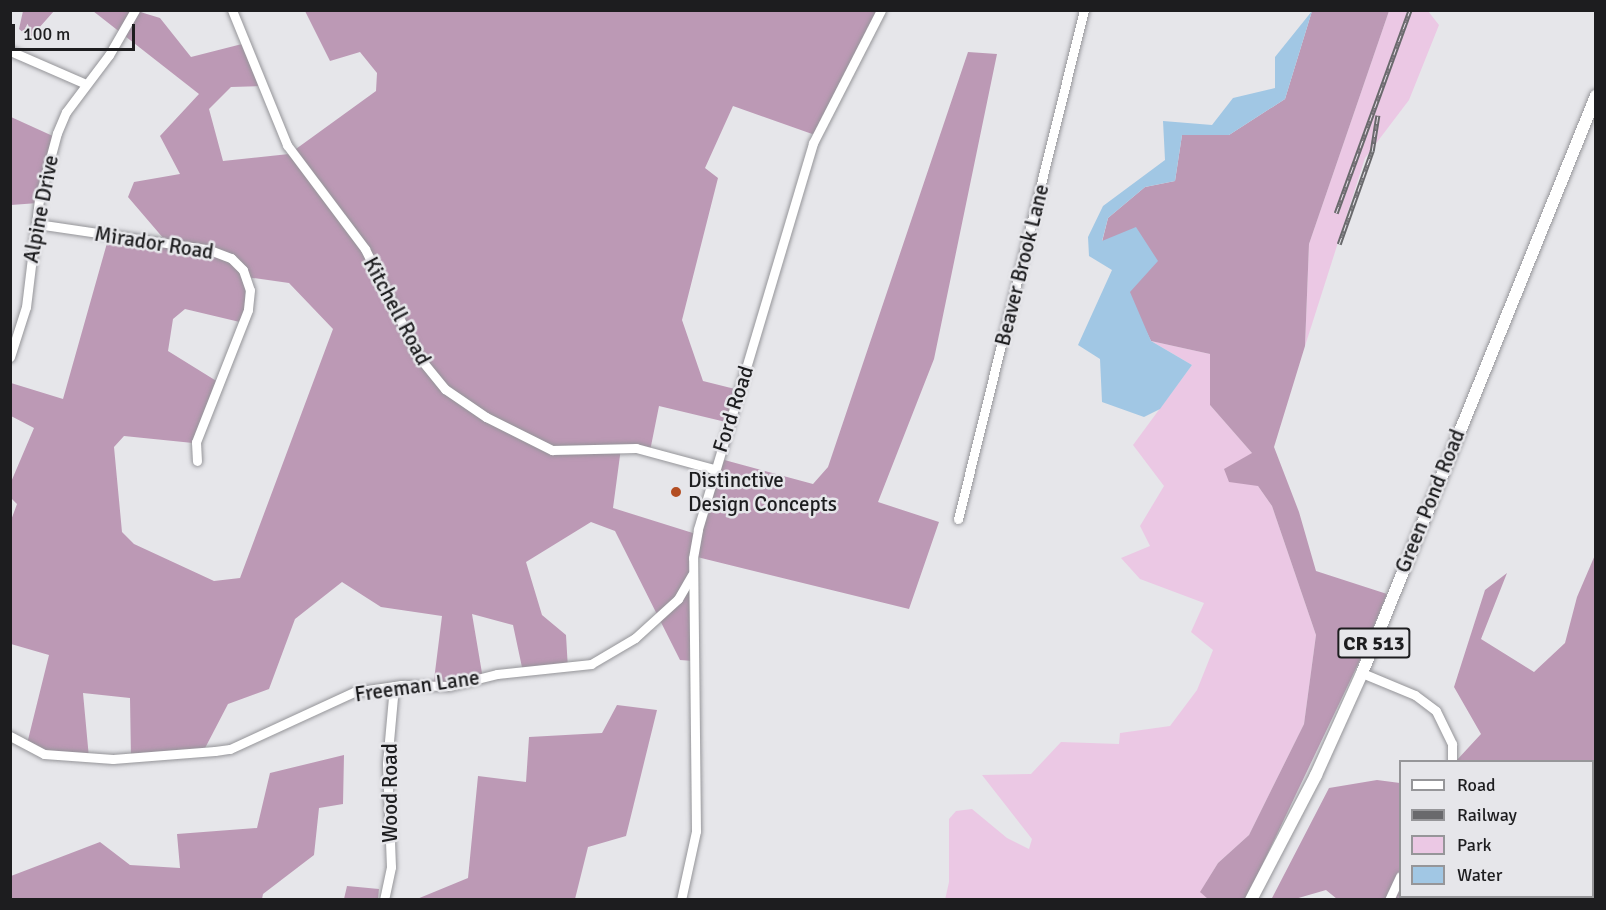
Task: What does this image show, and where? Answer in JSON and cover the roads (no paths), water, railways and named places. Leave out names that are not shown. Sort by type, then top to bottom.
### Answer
[{"type":"main road","name":"Green Pond Road","points":[[1251,900],[1316,775],[1362,673],[1596,96]]},
{"type":"street","name":"Alpine Drive","points":[[10,357],[26,307],[44,173],[57,133],[135,10]]},
{"type":"street","name":"Kitchell Road","points":[[232,10],[287,145],[365,249],[418,356],[445,389],[486,417],[540,446],[566,452],[636,448],[714,469]]},
{"type":"street","name":"Ford Road","points":[[681,900],[696,817],[693,573],[698,529],[813,143],[881,10]]},
{"type":"street","name":"Beaver Brook Lane","points":[[958,519],[1084,10]]},
{"type":"street","points":[[10,51],[86,84]]},
{"type":"street","name":"Mirador Road","points":[[37,224],[207,249],[231,258],[243,270],[250,290],[248,310],[196,442],[197,461]]},
{"type":"street","name":"Freeman Lane","points":[[10,736],[44,754],[113,759],[215,751],[230,749],[354,692],[394,686],[449,686],[497,674],[602,661],[669,609],[686,589],[693,573]]},
{"type":"street","points":[[1362,673],[1415,695],[1436,711],[1452,744],[1452,760]]},
{"type":"street","name":"Wood Road","points":[[384,900],[391,867],[387,763],[394,686]]},
{"type":"street","points":[[1389,900],[1399,880]]},
{"type":"water","points":[[1312,11],[1285,99],[1229,135],[1182,135],[1175,181],[1145,187],[1108,218],[1102,241],[1136,227],[1158,261],[1130,292],[1151,341],[1192,365],[1160,409],[1144,417],[1102,402],[1100,359],[1078,345],[1112,270],[1089,256],[1088,237],[1103,206],[1165,160],[1163,121],[1212,125],[1233,98],[1275,88],[1275,57]]},
{"type":"railway","points":[[1336,213],[1410,10]]},
{"type":"railway","points":[[1339,244],[1372,151],[1378,115]]},
{"type":"place","name":"Distinctive Design Concepts","points":[[676,492]]}]
